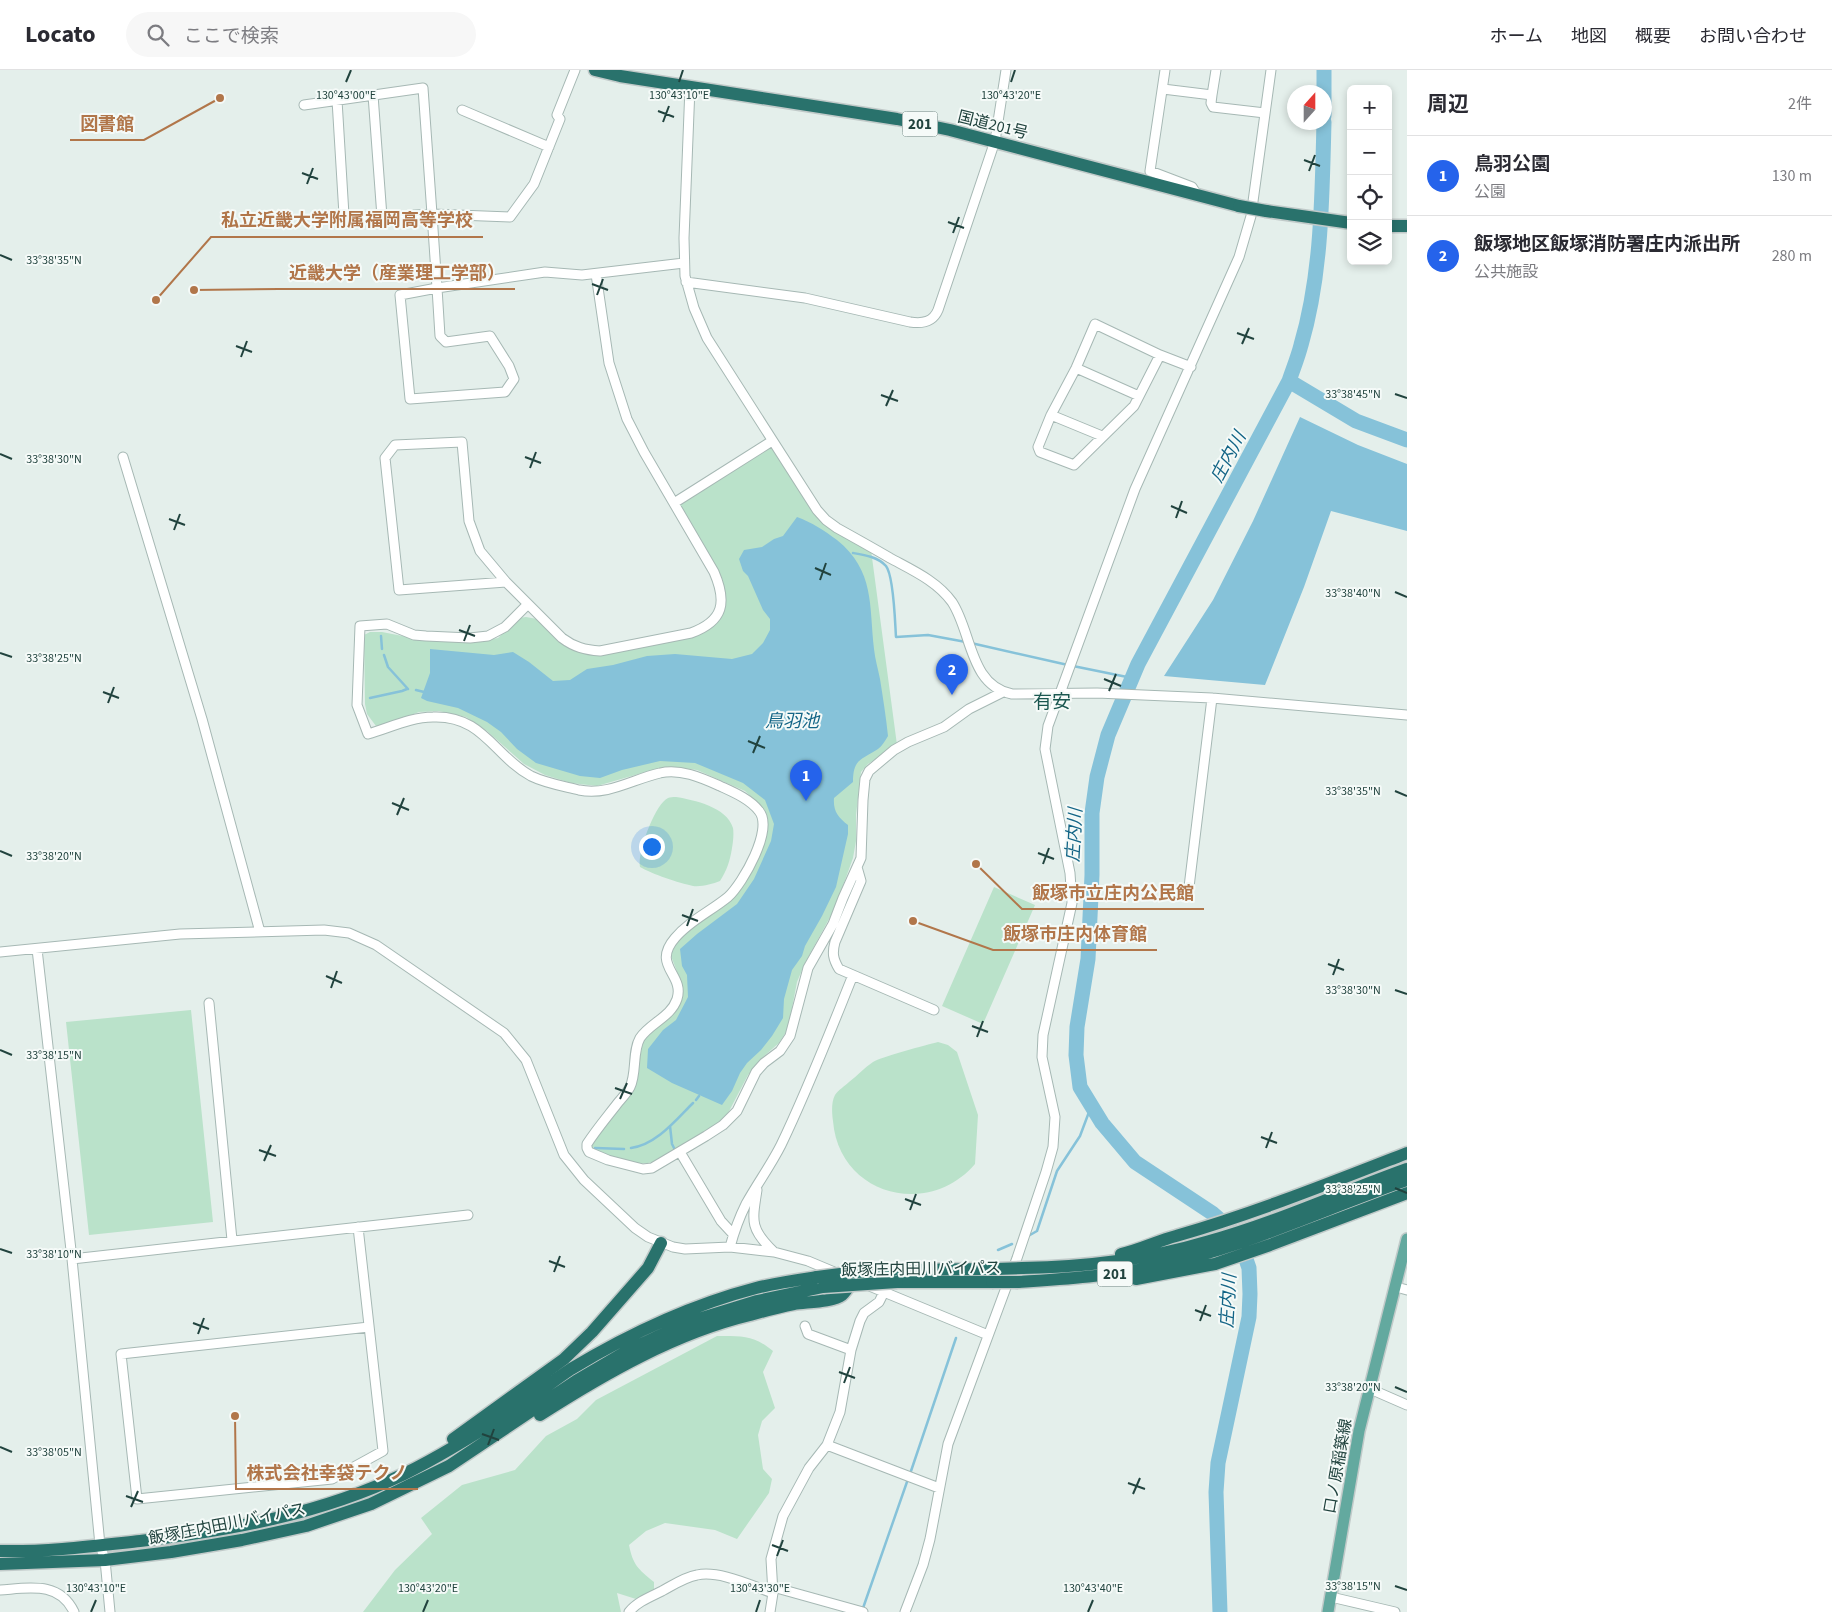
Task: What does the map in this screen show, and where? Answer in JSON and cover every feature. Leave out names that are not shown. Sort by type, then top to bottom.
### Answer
[{"type":"highway","name":"国道201号","points":[[595,70],[897,120],[995,141],[1239,206],[1346,222]]},
{"type":"highway","points":[[1392,226],[1407,226]]},
{"type":"highway","points":[[1035,1268],[1131,1252],[1164,1239],[1259,1210],[1407,1153]]},
{"type":"highway","name":"飯塚庄内田川バイパス","points":[[0,1564],[20,1565],[105,1560],[242,1540],[306,1526],[371,1504],[450,1466],[576,1381],[629,1350],[689,1322],[820,1282],[856,1272],[992,1282],[1021,1282],[1119,1274],[1210,1253],[1267,1234],[1392,1180],[1407,1169]]},
{"type":"highway","name":"飯塚庄内田川バイパス","points":[[1392,1180],[1407,1180]]},
{"type":"highway","points":[[1210,1253],[1267,1234],[1407,1193]]},
{"type":"highway","points":[[404,1474],[564,1360],[592,1332],[648,1268],[661,1243]]},
{"type":"highway","name":"飯塚庄内田川バイパス","points":[[895,1276],[1092,1265],[1147,1257],[1210,1253]]},
{"type":"highway","points":[[450,1466],[633,1360],[688,1336],[743,1316],[794,1304],[837,1298],[844,1294],[853,1279]]},
{"type":"highway","name":"飯塚庄内田川バイパス","points":[[0,1551],[100,1545],[209,1532],[259,1523],[364,1492],[404,1474],[475,1434],[570,1370],[628,1337],[696,1307],[757,1288],[820,1282]]},
{"type":"main road","name":"口ノ原稲築線","points":[[1328,1612],[1358,1430],[1368,1388],[1401,1288],[1407,1239]]},
{"type":"street","points":[[337,100],[344,214],[351,219],[432,214],[510,217],[534,184],[560,119],[557,115],[558,107],[575,70]]},
{"type":"street","points":[[686,282],[806,298],[919,324],[932,319],[938,310],[995,141],[1006,70]]},
{"type":"street","points":[[1165,70],[1150,171],[1192,187],[1197,195]]},
{"type":"street","points":[[1216,70],[1211,103],[1213,107],[1265,113]]},
{"type":"street","points":[[905,1612],[923,1565],[930,1539],[938,1488],[950,1437],[1046,1172],[1053,1147],[1055,1117],[1042,1057],[1043,1035],[1072,903],[1070,873],[1044,750],[1048,726],[1135,489],[1191,367],[1238,257],[1251,216],[1271,70]]},
{"type":"street","points":[[690,87],[684,263],[686,282],[694,308],[707,338],[817,510],[826,520],[940,589],[952,603],[958,614],[976,665],[984,676],[1003,692],[1023,695],[1097,693],[1212,698],[1407,715]]},
{"type":"street","points":[[304,105],[423,88],[432,214],[437,288],[440,336],[446,342],[490,336],[509,366],[514,378],[505,392],[410,399],[400,295],[437,288],[545,272],[582,275],[684,263]]},
{"type":"street","points":[[1163,89],[1212,95]]},
{"type":"street","points":[[373,95],[382,217]]},
{"type":"street","points":[[462,110],[548,148]]},
{"type":"street","points":[[506,582],[399,590],[385,458],[395,445],[462,442],[469,521],[480,551],[506,582],[572,646],[600,651],[691,633],[705,628],[713,621],[718,612],[722,595],[714,572],[644,452],[616,388],[609,363],[596,274]]},
{"type":"street","points":[[1160,354],[1134,406],[1074,466],[1040,452],[1038,447],[1051,415],[1076,368],[1095,324],[1191,367]]},
{"type":"street","points":[[1076,368],[1139,396]]},
{"type":"street","points":[[1051,415],[1102,436]]},
{"type":"street","points":[[674,503],[772,440]]},
{"type":"street","points":[[124,457],[202,719],[260,932]]},
{"type":"street","points":[[528,604],[505,627],[488,636],[470,638],[434,637],[414,635],[386,624],[360,626],[356,705],[368,734],[418,719],[434,717],[455,719],[473,727],[492,742],[514,765],[532,776],[560,785],[588,792],[602,791],[661,772],[675,771],[689,774],[719,786],[740,796],[759,811],[762,816],[764,829],[740,882],[729,896],[676,935],[667,947],[666,960],[678,986],[677,1001],[671,1011],[645,1031],[638,1041],[630,1087],[587,1144],[589,1152],[608,1160],[643,1169],[652,1168],[724,1125],[737,1112],[756,1072],[764,1063],[780,1051],[790,1036],[808,968],[834,924],[861,858],[863,800],[865,779],[869,771],[901,746],[944,727],[968,709],[1003,692]]},
{"type":"street","points":[[1188,887],[1212,698]]},
{"type":"street","points":[[857,867],[861,880],[832,952],[834,961],[839,969],[934,1010]]},
{"type":"street","points":[[0,952],[154,935],[324,930],[350,933],[376,945],[504,1033],[526,1060],[564,1155],[584,1180],[635,1228],[661,1243],[673,1247],[685,1249],[730,1247],[774,1252],[808,1261],[988,1335]]},
{"type":"street","points":[[37,949],[72,1259],[100,1545],[105,1560],[110,1612]]},
{"type":"street","points":[[730,1247],[746,1204],[789,1128],[820,1059],[853,975]]},
{"type":"street","points":[[209,1003],[232,1240]]},
{"type":"street","points":[[680,1152],[721,1221],[734,1234]]},
{"type":"street","points":[[758,1185],[754,1222],[755,1230],[760,1240],[774,1252]]},
{"type":"street","points":[[72,1259],[468,1215]]},
{"type":"street","points":[[358,1227],[383,1451],[332,1479],[137,1499],[121,1354],[369,1326]]},
{"type":"street","points":[[770,1612],[773,1590],[771,1559],[783,1516],[809,1468],[827,1445],[840,1412],[851,1350],[860,1321],[864,1313],[879,1302],[884,1292]]},
{"type":"street","points":[[805,1326],[808,1334],[851,1350]]},
{"type":"street","points":[[1368,1388],[1407,1405]]},
{"type":"street","points":[[827,1445],[938,1488]]},
{"type":"street","points":[[629,1612],[638,1604],[680,1581],[697,1575],[712,1574],[863,1612]]},
{"type":"street","points":[[0,1590],[42,1588],[58,1593],[71,1606],[74,1612]]},
{"type":"street","points":[[1331,1597],[1396,1612]]},
{"type":"green space","name":"鳥羽池","points":[[769,446],[774,448],[813,509],[871,550],[897,745],[868,764],[861,772],[853,858],[835,908],[805,963],[797,982],[788,1029],[779,1043],[763,1057],[748,1075],[726,1117],[712,1128],[653,1162],[631,1162],[594,1150],[591,1147],[592,1142],[637,1076],[643,1039],[675,1009],[682,997],[681,982],[671,956],[673,944],[717,909],[764,838],[768,824],[765,810],[745,791],[697,770],[673,767],[642,773],[597,786],[571,783],[545,775],[524,764],[487,731],[466,717],[439,711],[419,712],[376,726],[367,714],[365,704],[364,635],[370,632],[382,632],[423,640],[471,643],[498,638],[519,618],[526,617],[537,619],[553,635],[593,653],[690,635],[723,610],[726,598],[724,586],[719,575],[679,506],[684,499]]},
{"type":"green space","points":[[676,797],[709,806],[730,821],[733,828],[732,846],[728,865],[720,881],[703,886],[693,886],[666,878],[640,867],[644,841],[658,809],[669,798]]},
{"type":"green space","points":[[994,887],[1035,905],[983,1024],[942,1006]]},
{"type":"green space","points":[[191,1010],[213,1222],[89,1235],[66,1022]]},
{"type":"green space","points":[[938,1042],[948,1045],[957,1052],[978,1115],[975,1164],[956,1181],[934,1191],[911,1194],[889,1191],[868,1182],[851,1167],[839,1146],[833,1118],[834,1098],[836,1093],[873,1062]]},
{"type":"green space","points":[[717,1336],[753,1339],[773,1351],[763,1372],[775,1408],[762,1421],[758,1435],[763,1469],[772,1479],[769,1493],[737,1539],[715,1530],[665,1523],[646,1531],[629,1545],[634,1562],[654,1582],[654,1589],[636,1599],[617,1593],[621,1612],[363,1612],[395,1570],[432,1534],[421,1518],[462,1485],[515,1470],[546,1436],[577,1419],[596,1400]]},
{"type":"water","points":[[1300,417],[1358,445],[1407,464],[1407,531],[1331,511],[1304,587],[1265,685],[1164,676],[1213,600],[1253,521]]},
{"type":"water","name":"鳥羽池","points":[[797,517],[818,527],[837,540],[858,564],[864,577],[870,603],[874,653],[880,679],[888,736],[879,748],[859,761],[853,774],[853,782],[834,798],[834,807],[837,813],[848,825],[848,834],[836,887],[805,946],[802,956],[792,970],[784,999],[783,1018],[761,1050],[747,1063],[722,1105],[672,1083],[647,1068],[648,1049],[663,1030],[676,1020],[688,997],[687,975],[682,966],[680,949],[737,904],[754,879],[771,841],[774,824],[765,800],[743,783],[695,763],[660,761],[622,770],[600,778],[580,776],[536,763],[487,722],[458,708],[421,698],[430,673],[430,649],[494,655],[513,652],[553,681],[570,680],[587,669],[613,665],[647,656],[675,654],[732,659],[752,654],[763,643],[770,630],[770,619],[763,610],[739,559],[744,550],[762,547],[774,539],[783,536]]},
{"type":"waterway","name":"庄内川","points":[[1324,70],[1324,85]]},
{"type":"waterway","name":"庄内川","points":[[1220,1612],[1216,1492],[1218,1463],[1249,1317],[1249,1268],[1236,1234],[1212,1213],[1135,1162],[1102,1123],[1080,1087],[1076,1055],[1077,1027],[1088,959],[1092,875],[1092,813],[1097,777],[1108,735],[1138,664],[1289,381],[1300,350],[1308,318],[1317,263],[1320,235],[1324,130]]},
{"type":"waterway","points":[[1289,381],[1356,421],[1407,440]]},
{"type":"waterway","points":[[853,553],[875,558],[883,563],[889,571],[895,611],[896,637],[928,635],[966,642]]},
{"type":"waterway","points":[[381,636],[382,649]]},
{"type":"waterway","points":[[971,643],[1068,665]]},
{"type":"waterway","points":[[384,655],[388,667],[408,689]]},
{"type":"waterway","points":[[1073,666],[1132,678]]},
{"type":"waterway","points":[[370,698],[407,689]]},
{"type":"waterway","points":[[416,690],[424,692]]},
{"type":"waterway","points":[[696,1100],[699,1096]]},
{"type":"waterway","points":[[631,1148],[640,1146],[657,1137],[673,1124],[693,1103]]},
{"type":"waterway","points":[[1030,1235],[1037,1231],[1057,1171],[1080,1136],[1092,1104]]},
{"type":"waterway","points":[[670,1126],[672,1144],[675,1150]]},
{"type":"waterway","points":[[595,1148],[624,1149]]},
{"type":"waterway","points":[[998,1250],[1012,1244]]},
{"type":"waterway","points":[[910,1474],[956,1338]]},
{"type":"waterway","points":[[862,1611],[908,1479]]},
{"type":"place","name":"図書館","points":[[220,98]]},
{"type":"place","name":"近畿大学（産業理工学部）","points":[[194,290]]},
{"type":"place","name":"私立近畿大学附属福岡高等学校","points":[[156,300]]},
{"type":"place","name":"飯塚地区飯塚消防署庄内派出所","points":[[952,695]]},
{"type":"place","name":"鳥羽公園","points":[[806,801]]},
{"type":"place","name":"飯塚市立庄内公民館","points":[[976,864]]},
{"type":"place","name":"飯塚市庄内体育館","points":[[913,921]]},
{"type":"place","name":"株式会社幸袋テクノ","points":[[235,1416]]},
{"type":"district","name":"有安","points":[[1052,701]]}]
